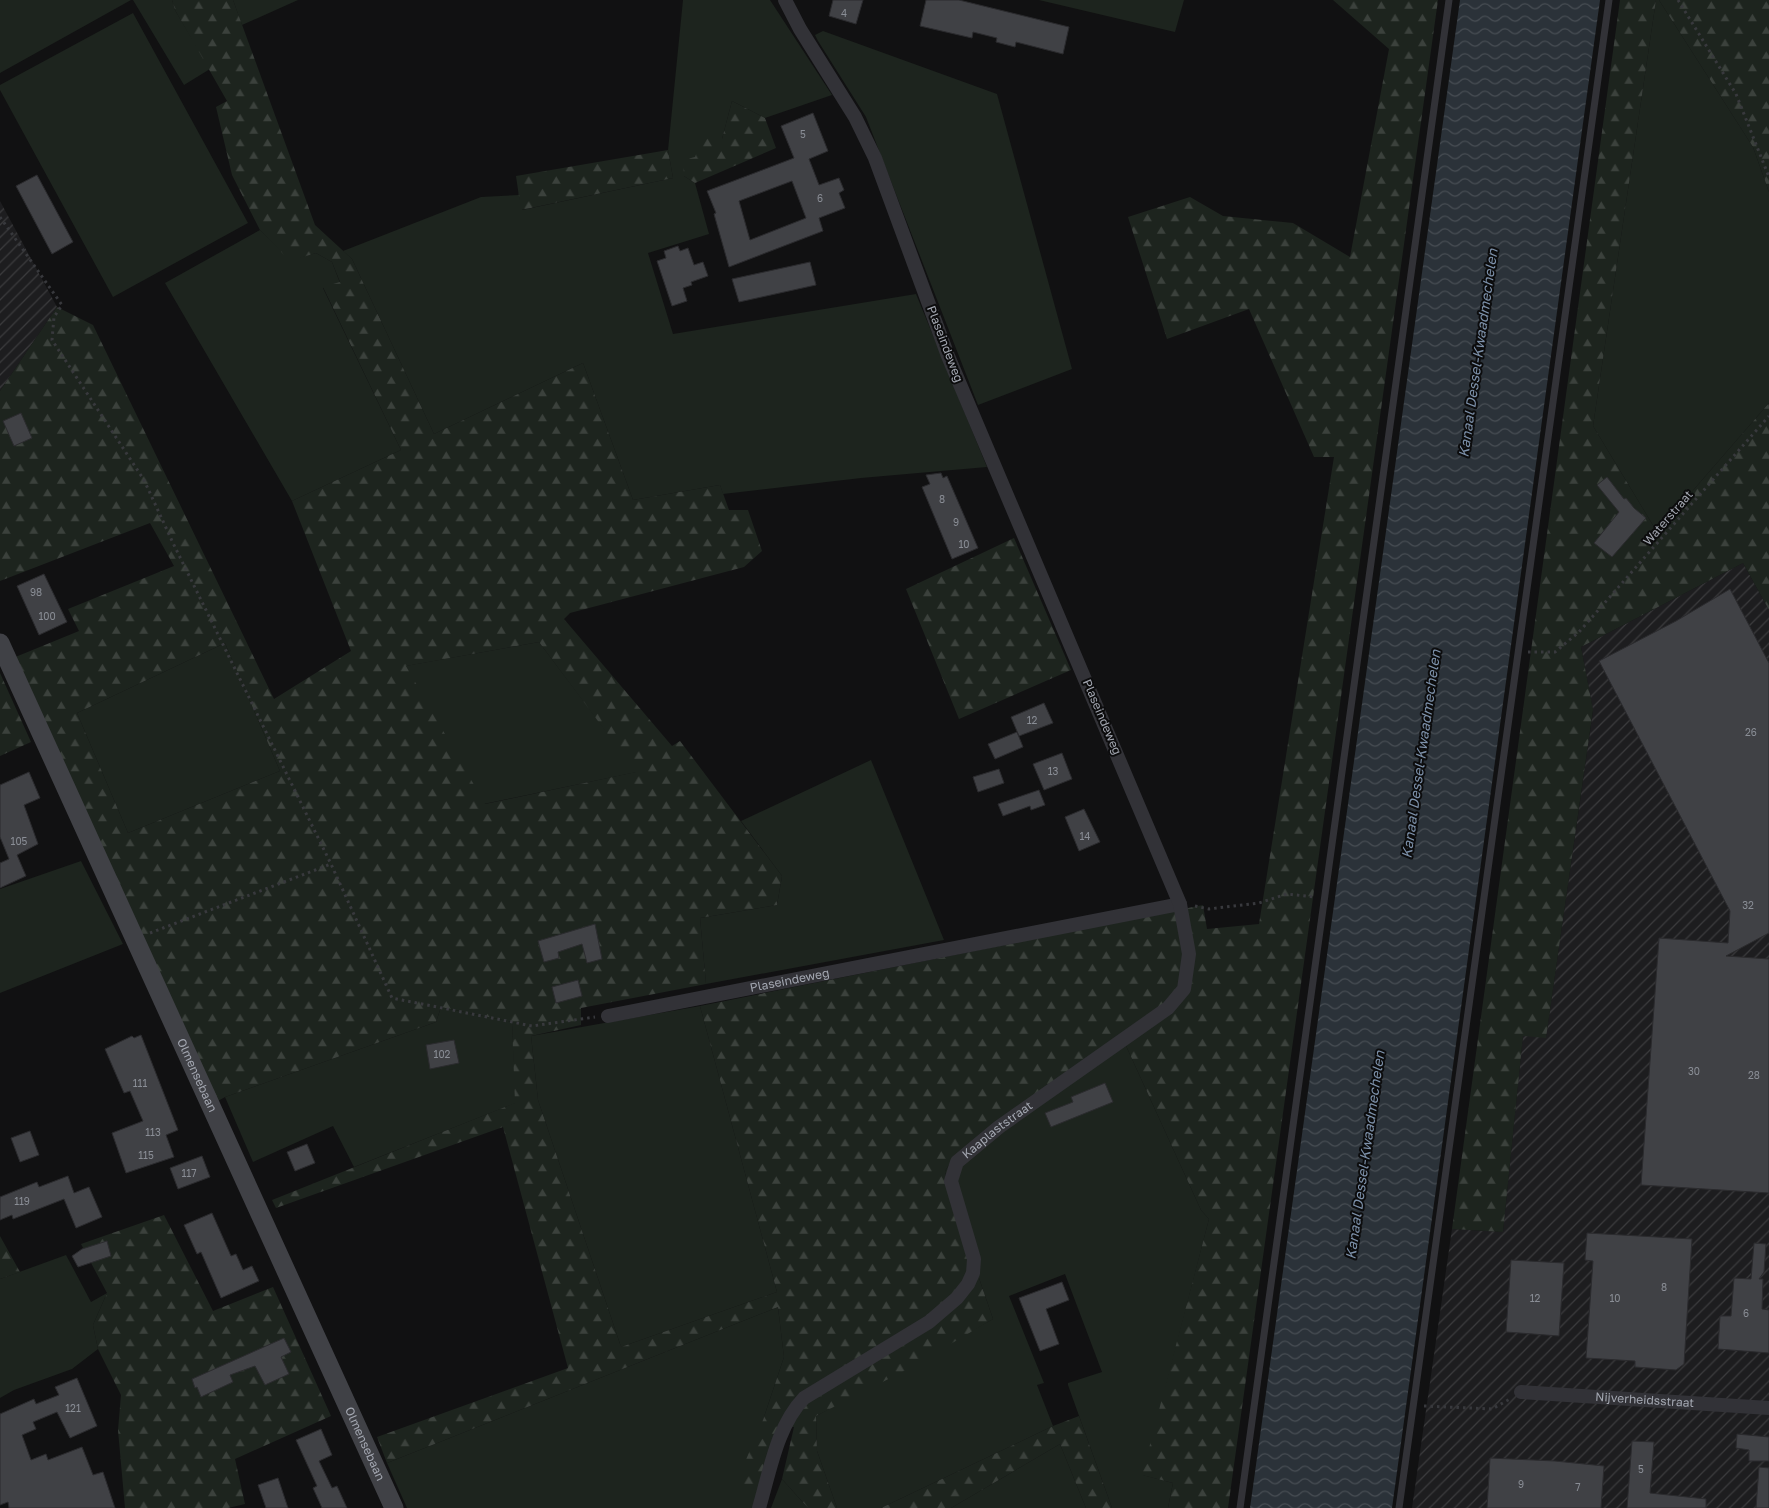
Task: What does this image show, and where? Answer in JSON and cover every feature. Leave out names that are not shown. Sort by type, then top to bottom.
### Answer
[{"type":"street","name":"Plaseindeweg","points":[[608,1016],[1180,904],[948,356],[875,158],[855,117],[800,28],[785,0]]},
{"type":"street","name":"Olmensebaan","points":[[0,643],[394,1508]]},
{"type":"street","name":"Kaaplaststraat","points":[[759,1508],[779,1442],[791,1412],[804,1398],[928,1322],[957,1298],[968,1284],[973,1273],[974,1259],[951,1181],[957,1162],[999,1127],[1168,1008],[1184,988],[1189,954],[1180,904]]},
{"type":"street","name":"Nijverheidsstraat","points":[[1521,1392],[1769,1408]]},
{"type":"lane","points":[[1240,1508],[1449,0]]},
{"type":"lane","points":[[1400,1508],[1609,0]]},
{"type":"path","points":[[1678,0],[1736,94],[1769,177]]},
{"type":"path","points":[[0,217],[62,305],[54,317],[52,340],[144,480],[173,543],[331,864],[392,998],[532,1026],[608,1016]]},
{"type":"path","name":"Waterstraat","points":[[1520,652],[1555,652],[1579,632],[1769,416]]},
{"type":"path","points":[[134,939],[331,864]]},
{"type":"path","points":[[1180,904],[1209,909],[1259,903],[1288,894],[1325,898]]},
{"type":"path","points":[[1414,1405],[1492,1409],[1521,1392]]},
{"type":"shaded area","points":[[0,201],[57,307],[0,391]]},
{"type":"shaded area","points":[[1743,563],[1769,610],[1769,1508],[1412,1508],[1452,1229],[1503,1232],[1523,1035],[1546,1037],[1593,711],[1581,647]]},
{"type":"green space","points":[[0,0],[131,0],[0,73]]},
{"type":"green space","points":[[133,0],[172,0],[175,10],[210,69],[184,85]]},
{"type":"green space","points":[[172,0],[233,0],[315,225],[352,259],[434,434],[583,363],[633,500],[720,485],[729,510],[748,510],[762,551],[744,567],[570,613],[564,619],[672,746],[680,741],[782,876],[777,905],[700,918],[706,984],[581,1008],[581,1025],[531,1036],[538,1100],[621,1347],[777,1292],[700,1006],[1203,905],[1207,929],[1259,924],[1334,457],[1314,457],[1249,309],[1167,339],[1128,217],[1190,197],[1223,216],[1293,223],[1350,257],[1389,49],[1333,0],[1438,0],[1228,1508],[1168,1508],[1173,1483],[1142,1475],[1209,1219],[1201,1210],[1122,1037],[952,1160],[945,1171],[946,1182],[993,1319],[908,1369],[816,1416],[817,1451],[837,1508],[808,1508],[782,1479],[794,1427],[787,1426],[760,1496],[736,1483],[763,1420],[784,1357],[778,1307],[387,1463],[377,1437],[568,1368],[503,1127],[276,1208],[272,1200],[515,1103],[512,1022],[441,1007],[436,1022],[225,1097],[216,1102],[13,658],[79,631],[68,609],[174,566],[150,523],[0,581],[0,391],[57,307],[93,325],[274,699],[351,651],[292,501],[401,450],[323,287],[340,282],[332,262],[316,253],[290,261],[260,230],[232,175],[216,107],[227,101],[175,10]],"holes":[[[539,642],[636,772],[485,804],[406,666]],[[225,643],[280,771],[128,833],[77,713]]]},
{"type":"green space","points":[[233,0],[298,0],[242,25]]},
{"type":"green space","points":[[683,0],[770,0],[832,95],[765,118],[732,101],[722,139],[695,157],[684,176],[695,183],[709,234],[648,253],[673,334],[916,294],[987,467],[861,478],[723,494],[720,485],[633,500],[583,363],[434,434],[352,259],[343,251],[481,197],[519,195],[522,210],[673,178],[668,150]]},
{"type":"green space","points":[[1039,0],[1184,0],[1175,32]]},
{"type":"green space","points":[[1620,0],[1656,0],[1593,426],[1657,532],[1769,403],[1769,610],[1743,563],[1581,647],[1593,710],[1546,1038],[1523,1036],[1503,1232],[1452,1229]]},
{"type":"green space","points":[[1656,0],[1659,0],[1753,147],[1769,192],[1769,403],[1657,532],[1593,426]]},
{"type":"green space","points":[[1659,0],[1769,0],[1769,192],[1753,147]]},
{"type":"green space","points":[[133,13],[248,223],[113,297],[0,90],[0,85]]},
{"type":"green space","points":[[823,31],[997,94],[1072,369],[978,405],[866,117],[815,35]]},
{"type":"green space","points":[[732,101],[765,118],[776,148],[695,183],[684,176],[683,160],[695,157],[703,137],[722,139]]},
{"type":"green space","points":[[668,150],[673,178],[521,210],[516,176]]},
{"type":"green space","points":[[260,230],[290,260],[316,253],[332,262],[340,283],[323,288],[401,450],[292,501],[165,283]]},
{"type":"green space","points":[[1014,538],[1071,670],[959,719],[906,589]]},
{"type":"green space","points":[[539,642],[637,772],[484,804],[405,666]]},
{"type":"green space","points":[[225,643],[280,771],[128,833],[77,713]]},
{"type":"green space","points":[[0,673],[31,742],[0,756]]},
{"type":"green space","points":[[871,760],[944,940],[706,984],[700,918],[777,905],[782,876],[741,821]]},
{"type":"green space","points":[[81,861],[123,944],[0,993],[0,889]]},
{"type":"green space","points":[[700,1006],[777,1292],[621,1347],[538,1100],[531,1036]]},
{"type":"green space","points":[[441,1007],[512,1022],[516,1103],[354,1167],[333,1126],[253,1162],[225,1097],[436,1022]]},
{"type":"green space","points":[[1122,1037],[1201,1210],[1209,1219],[1143,1475],[1173,1483],[1168,1508],[1112,1508],[1068,1385],[1068,1383],[1102,1372],[1065,1274],[1009,1296],[1044,1383],[1037,1385],[1053,1426],[881,1508],[837,1508],[817,1451],[816,1416],[993,1319],[946,1182],[945,1171],[952,1160]]},
{"type":"green space","points":[[164,1215],[213,1311],[273,1287],[331,1416],[235,1459],[245,1504],[228,1508],[125,1508],[118,1430],[121,1395],[98,1349],[93,1325],[107,1293],[81,1244]]},
{"type":"green space","points":[[0,1236],[20,1272],[0,1279]]},
{"type":"green space","points":[[66,1255],[91,1302],[107,1293],[93,1325],[98,1349],[72,1369],[14,1390],[0,1398],[0,1279]]},
{"type":"green space","points":[[778,1307],[784,1357],[763,1420],[760,1496],[754,1508],[407,1508],[387,1463]]},
{"type":"green space","points":[[1079,1416],[1112,1508],[1086,1508],[1060,1444],[951,1508],[881,1508],[1053,1426]]},
{"type":"green space","points":[[1060,1444],[1086,1508],[951,1508]]},
{"type":"green space","points":[[782,1479],[808,1508],[771,1508]]},
{"type":"water","name":"Kanaal Dessel-Kwaadmechelen","points":[[1460,0],[1600,0],[1392,1508],[1250,1508]]},
{"type":"building","points":[[833,0],[863,0],[856,24],[829,16]]},
{"type":"building","points":[[926,0],[959,0],[1069,27],[1063,54],[1016,42],[1015,47],[996,42],[997,38],[973,32],[972,38],[920,26]]},
{"type":"building","points":[[813,113],[828,151],[809,159],[819,185],[839,178],[844,190],[839,193],[845,208],[819,218],[823,231],[729,267],[714,214],[716,213],[707,191],[794,158],[781,126]],"holes":[[[792,181],[806,218],[750,240],[739,201]]]},
{"type":"building","points":[[37,175],[73,242],[52,254],[16,186]]},
{"type":"building","points":[[678,246],[680,251],[688,248],[694,265],[703,262],[708,276],[691,282],[692,285],[683,288],[687,301],[672,306],[657,261],[666,258],[664,251]]},
{"type":"building","points":[[810,262],[816,285],[739,302],[732,279]]},
{"type":"building","points":[[21,413],[32,438],[14,446],[3,421]]},
{"type":"building","points":[[941,473],[943,478],[947,476],[978,548],[952,559],[922,487],[930,484],[926,475]]},
{"type":"building","points":[[1607,477],[1624,499],[1626,498],[1646,518],[1612,557],[1594,543],[1619,512],[1597,485]]},
{"type":"building","points":[[44,574],[67,622],[39,635],[17,586]]},
{"type":"building","points":[[1730,589],[1769,663],[1769,933],[1726,956],[1769,959],[1769,1193],[1641,1185],[1659,938],[1728,943],[1730,911],[1599,661],[1676,621]]},
{"type":"building","points":[[1044,703],[1053,723],[1019,736],[1011,717]]},
{"type":"building","points":[[1017,732],[1023,747],[995,759],[988,744]]},
{"type":"building","points":[[1062,753],[1072,779],[1044,790],[1033,764]]},
{"type":"building","points":[[999,769],[1004,783],[978,792],[973,777]]},
{"type":"building","points":[[29,772],[40,798],[24,805],[38,844],[17,855],[26,876],[0,888],[0,863],[9,859],[0,837],[0,785]]},
{"type":"building","points":[[1039,790],[1045,805],[1031,810],[1030,806],[1003,816],[998,804]]},
{"type":"building","points":[[1084,809],[1100,842],[1079,851],[1065,817]]},
{"type":"building","points":[[595,924],[602,959],[587,963],[582,944],[558,952],[559,958],[544,962],[538,941]]},
{"type":"building","points":[[578,980],[582,996],[556,1003],[552,987]]},
{"type":"building","points":[[141,1035],[178,1130],[166,1135],[174,1157],[126,1173],[112,1133],[143,1121],[130,1091],[124,1093],[105,1049],[132,1036],[134,1038]]},
{"type":"building","points":[[454,1040],[459,1063],[430,1069],[426,1045]]},
{"type":"building","points":[[1105,1083],[1113,1102],[1051,1127],[1045,1113],[1073,1102],[1071,1097]]},
{"type":"building","points":[[30,1131],[39,1155],[20,1162],[11,1138]]},
{"type":"building","points":[[307,1144],[315,1163],[295,1171],[287,1152]]},
{"type":"building","points":[[202,1156],[210,1177],[178,1189],[170,1168]]},
{"type":"building","points":[[68,1176],[74,1193],[89,1187],[102,1217],[76,1228],[64,1199],[13,1219],[12,1215],[0,1220],[0,1197],[37,1182],[39,1187]]},
{"type":"building","points":[[212,1213],[231,1256],[236,1254],[243,1270],[252,1266],[259,1281],[221,1298],[201,1252],[197,1254],[184,1225]]},
{"type":"building","points":[[1587,1233],[1692,1239],[1684,1364],[1676,1370],[1635,1367],[1635,1361],[1586,1358],[1593,1261],[1585,1260]]},
{"type":"building","points":[[107,1241],[111,1256],[78,1267],[72,1256],[82,1249]]},
{"type":"building","points":[[1754,1243],[1766,1244],[1764,1272],[1759,1279],[1763,1279],[1762,1309],[1769,1310],[1769,1353],[1718,1349],[1720,1316],[1731,1316],[1734,1278],[1751,1279]]},
{"type":"building","points":[[1511,1260],[1564,1263],[1559,1336],[1506,1332]]},
{"type":"building","points":[[1062,1282],[1069,1300],[1046,1309],[1059,1344],[1040,1351],[1019,1298]]},
{"type":"building","points":[[284,1338],[291,1352],[281,1357],[289,1374],[265,1385],[255,1366],[230,1375],[233,1382],[201,1397],[197,1387],[195,1388],[192,1379]]},
{"type":"building","points":[[77,1378],[97,1426],[70,1438],[57,1412],[33,1422],[36,1429],[22,1435],[31,1460],[46,1454],[48,1460],[82,1447],[93,1475],[103,1472],[115,1508],[9,1508],[8,1502],[0,1505],[0,1414],[34,1399],[36,1404],[59,1395],[55,1387]]},
{"type":"building","points":[[321,1429],[332,1455],[319,1461],[332,1488],[337,1486],[347,1508],[322,1508],[313,1488],[317,1486],[296,1440]]},
{"type":"building","points":[[1737,1434],[1769,1437],[1769,1461],[1749,1461],[1749,1450],[1736,1448]]},
{"type":"building","points":[[1632,1441],[1654,1442],[1650,1493],[1706,1499],[1706,1508],[1627,1508]]},
{"type":"building","points":[[1490,1458],[1555,1461],[1604,1466],[1601,1508],[1487,1508]]},
{"type":"building","points":[[1759,1467],[1769,1468],[1769,1508],[1756,1508]]},
{"type":"building","points":[[278,1478],[288,1508],[266,1508],[258,1485]]}]
